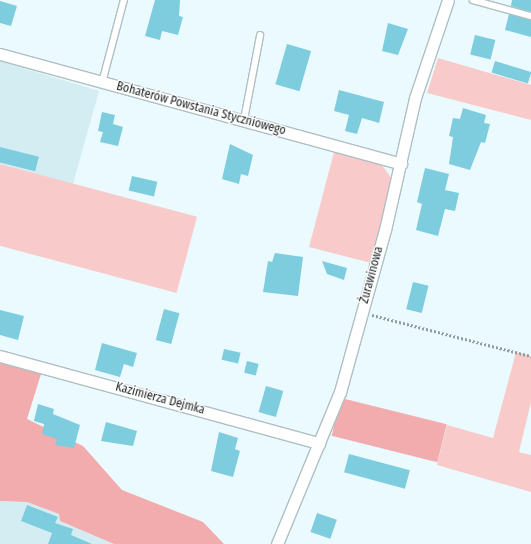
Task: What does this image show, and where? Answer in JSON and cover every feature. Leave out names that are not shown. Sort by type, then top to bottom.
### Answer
[{"type":"street","name":"Żurawinowa","points":[[277,544],[340,392],[401,164],[415,98],[448,0]]},
{"type":"street","name":"Bohaterów Powstania Styczniowego","points":[[0,54],[401,164]]},
{"type":"street","name":"Kazimierza Dejmka","points":[[0,356],[320,443]]},
{"type":"lane","points":[[102,83],[124,0]]},
{"type":"lane","points":[[473,0],[531,16]]},
{"type":"lane","points":[[244,120],[260,36]]},
{"type":"path","points":[[362,312],[531,356]]},
{"type":"shaded area","points":[[438,58],[531,85],[531,120],[427,93]]},
{"type":"shaded area","points":[[0,61],[99,91],[73,184],[0,164]]},
{"type":"shaded area","points":[[334,152],[382,165],[392,179],[371,263],[309,247]]},
{"type":"shaded area","points":[[0,164],[197,217],[177,293],[0,246]]},
{"type":"shaded area","points":[[516,352],[531,356],[531,402],[519,452],[531,455],[531,492],[437,465],[447,425],[493,438]]},
{"type":"shaded area","points":[[0,363],[41,374],[27,419],[83,446],[122,490],[203,522],[224,544],[114,544],[60,521],[59,514],[27,502],[0,501]]},
{"type":"shaded area","points":[[341,398],[447,424],[437,462],[332,436]]},
{"type":"shaded area","points":[[0,501],[27,502],[59,514],[60,521],[114,544],[0,544]]},
{"type":"building","points":[[155,0],[180,0],[179,16],[183,17],[178,35],[162,31],[160,40],[145,36]]},
{"type":"building","points":[[512,0],[531,0],[531,12],[511,6]]},
{"type":"building","points":[[0,1],[17,6],[11,26],[0,23]]},
{"type":"building","points":[[509,14],[531,20],[531,37],[505,30]]},
{"type":"building","points":[[388,23],[408,29],[398,55],[382,51]]},
{"type":"building","points":[[475,35],[495,40],[491,59],[470,54]]},
{"type":"building","points":[[287,44],[311,51],[299,91],[275,84]]},
{"type":"building","points":[[495,61],[531,72],[528,84],[491,72]]},
{"type":"building","points":[[339,90],[384,102],[379,123],[362,118],[357,134],[345,131],[349,115],[334,111]]},
{"type":"building","points":[[463,108],[486,115],[484,123],[490,124],[485,143],[481,142],[470,170],[449,164],[453,137],[449,136],[453,118],[460,119]]},
{"type":"building","points":[[102,112],[115,115],[113,124],[123,127],[118,146],[100,142],[103,132],[98,131]]},
{"type":"building","points":[[230,144],[253,155],[248,176],[241,174],[239,184],[222,179]]},
{"type":"building","points":[[0,147],[39,157],[35,171],[0,162]]},
{"type":"building","points":[[425,168],[449,174],[445,190],[459,193],[455,211],[445,209],[438,236],[416,230],[422,204],[417,202]]},
{"type":"building","points":[[132,176],[157,182],[154,196],[129,191]]},
{"type":"building","points":[[275,253],[303,257],[298,296],[263,292],[268,261],[272,262]]},
{"type":"building","points":[[322,261],[347,268],[344,280],[327,274]]},
{"type":"building","points":[[413,282],[429,286],[422,313],[406,309]]},
{"type":"building","points":[[164,309],[179,313],[171,344],[156,340]]},
{"type":"building","points":[[0,310],[24,316],[18,340],[0,335]]},
{"type":"building","points":[[102,343],[137,353],[133,367],[124,364],[120,377],[95,370]]},
{"type":"building","points":[[224,349],[241,353],[238,364],[222,360]]},
{"type":"building","points":[[247,361],[259,364],[256,376],[244,373]]},
{"type":"building","points":[[266,386],[283,391],[276,417],[259,412]]},
{"type":"building","points":[[38,404],[54,409],[53,414],[80,425],[74,448],[55,445],[57,439],[42,434],[44,424],[34,421]]},
{"type":"building","points":[[106,422],[137,431],[133,446],[101,441]]},
{"type":"building","points":[[219,432],[238,438],[235,449],[240,451],[233,477],[211,471]]},
{"type":"building","points":[[349,454],[410,470],[405,489],[344,472]]},
{"type":"building","points":[[27,505],[58,517],[55,523],[73,529],[71,535],[92,544],[48,544],[52,533],[21,521]]},
{"type":"building","points":[[317,513],[337,520],[330,539],[310,532]]}]
